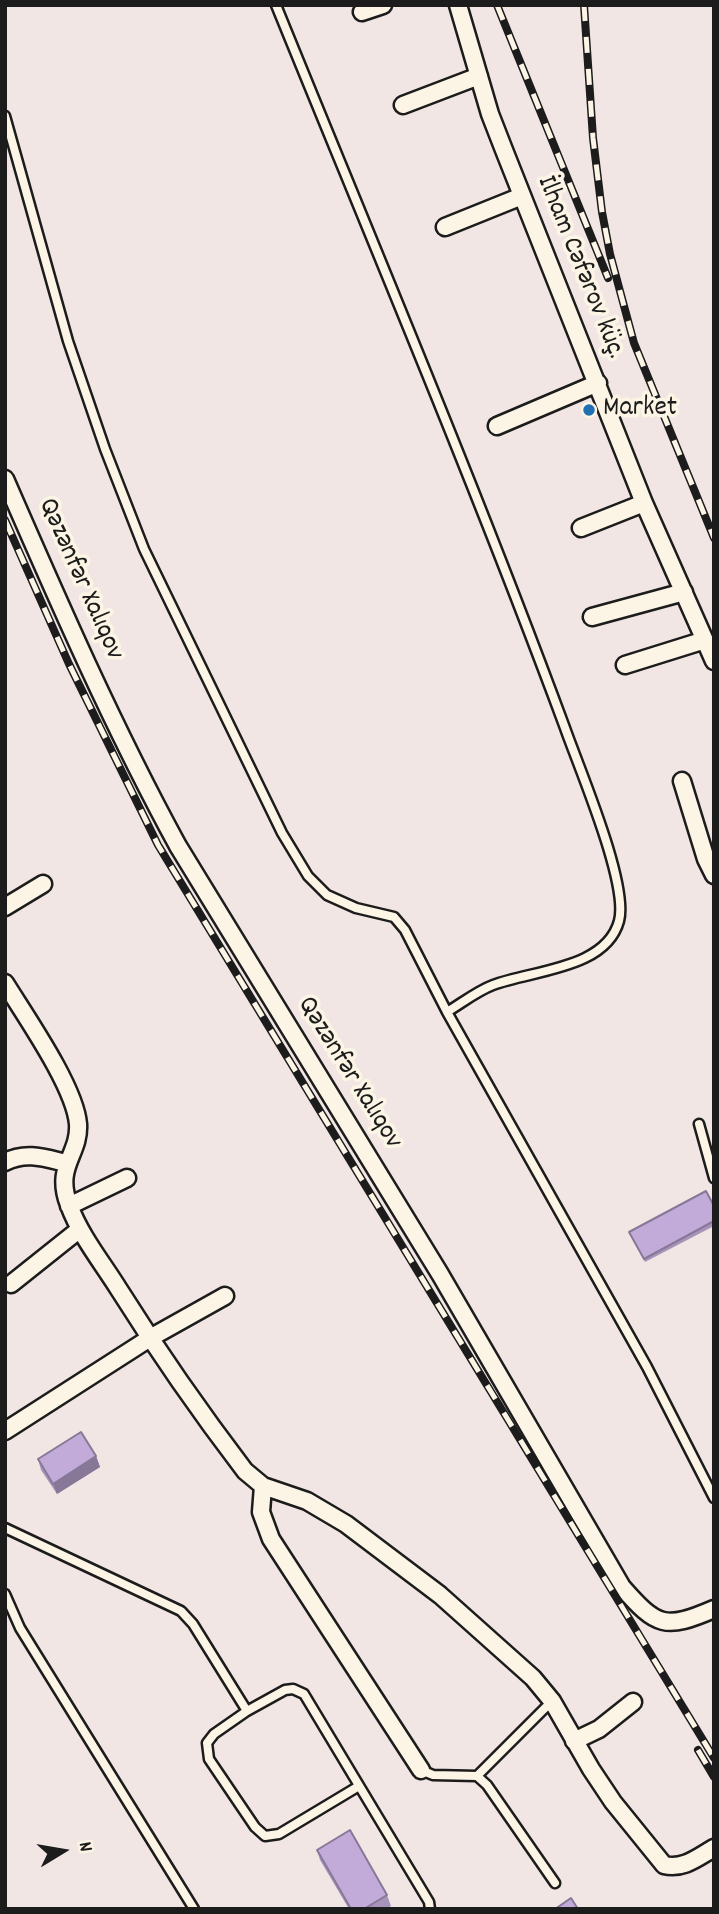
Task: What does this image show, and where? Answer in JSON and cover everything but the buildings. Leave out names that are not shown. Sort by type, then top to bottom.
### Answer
[{"type":"street","points":[[362,12],[383,5]]},
{"type":"street","name":"İlham Cəfərov küç.","points":[[458,5],[495,126],[522,196],[644,503],[714,661]]},
{"type":"street","points":[[403,105],[479,76]]},
{"type":"street","points":[[445,227],[522,196]]},
{"type":"street","points":[[497,426],[598,383]]},
{"type":"street","name":"Qəzənfər Xalıqov","points":[[5,479],[103,697],[178,846],[440,1274],[622,1587],[642,1609],[655,1619],[667,1623],[688,1620],[714,1609]]},
{"type":"street","points":[[581,528],[644,503]]},
{"type":"street","points":[[592,617],[684,592]]},
{"type":"street","points":[[625,665],[705,640]]},
{"type":"street","points":[[682,781],[706,859],[714,875]]},
{"type":"street","points":[[5,907],[43,884]]},
{"type":"street","points":[[5,983],[68,1089],[76,1108],[78,1135],[66,1163],[64,1179],[69,1206],[80,1229],[150,1338],[245,1471],[263,1486],[319,1508],[346,1524],[440,1595],[533,1678],[552,1701],[613,1802],[664,1865],[674,1868],[686,1864],[714,1848]]},
{"type":"street","points":[[5,1162],[33,1155],[66,1163]]},
{"type":"street","points":[[69,1206],[127,1178]]},
{"type":"street","points":[[11,1283],[80,1229]]},
{"type":"street","points":[[5,1431],[150,1338],[225,1296]]},
{"type":"street","points":[[263,1486],[261,1512],[271,1538],[421,1770]]},
{"type":"street","points":[[574,1741],[599,1729],[633,1702]]},
{"type":"lane","points":[[276,5],[516,596],[607,844],[620,896],[620,920],[607,945],[592,956],[491,986],[447,1012]]},
{"type":"lane","points":[[5,116],[68,341],[105,449],[145,549],[282,833],[307,876],[327,895],[356,908],[394,917],[405,930],[447,1012],[647,1367],[714,1497]]},
{"type":"lane","points":[[699,1124],[714,1178]]},
{"type":"lane","points":[[5,1528],[181,1611],[193,1623],[247,1711]]},
{"type":"lane","points":[[5,1594],[20,1628],[194,1909]]},
{"type":"lane","points":[[359,1786],[279,1834],[265,1836],[255,1827],[209,1759],[208,1744],[214,1734],[247,1711],[285,1690],[293,1689],[304,1694],[429,1902],[430,1909]]},
{"type":"lane","points":[[477,1776],[552,1701]]},
{"type":"lane","points":[[421,1770],[433,1774],[477,1776],[487,1785],[555,1883]]},
{"type":"railway","points":[[497,5],[608,278]]},
{"type":"railway","points":[[584,5],[593,138],[610,254],[634,343],[714,538]]},
{"type":"railway","points":[[5,520],[69,664],[158,845],[714,1758]]},
{"type":"railway","points":[[698,1750],[714,1777]]},
{"type":"place","name":"Market","points":[[589,410]]}]
